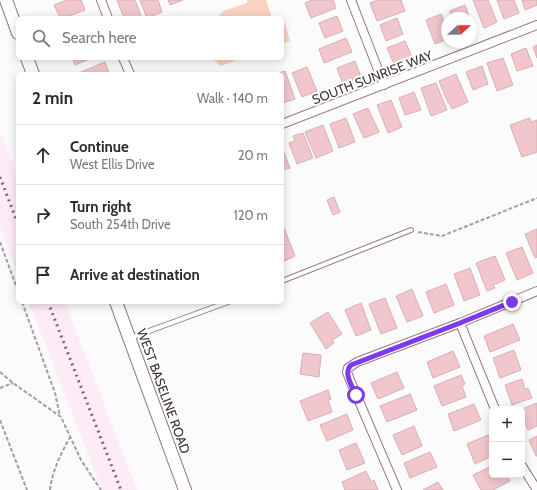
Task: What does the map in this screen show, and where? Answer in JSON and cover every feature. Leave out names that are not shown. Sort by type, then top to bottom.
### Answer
[{"type":"main road","points":[[6,0],[16,28]]},
{"type":"main road","points":[[28,60],[32,72]]},
{"type":"main road","name":"WEST BASELINE ROAD","points":[[117,304],[185,490]]},
{"type":"street","points":[[101,0],[107,16]]},
{"type":"street","points":[[351,0],[384,85]]},
{"type":"street","name":"SOUTH SUNRISE WAY","points":[[284,123],[537,25]]},
{"type":"street","points":[[124,60],[129,72]]},
{"type":"street","points":[[397,490],[350,380],[347,372],[348,368],[356,362],[460,323],[537,291]]},
{"type":"street","points":[[460,323],[494,406]]},
{"type":"street","points":[[525,471],[537,490]]},
{"type":"lane","points":[[284,280],[411,230]]},
{"type":"lane","points":[[130,338],[223,304]]},
{"type":"path","points":[[411,230],[442,236],[537,198]]},
{"type":"path","points":[[0,242],[16,286]]},
{"type":"path","points":[[23,304],[55,392],[60,417],[81,460],[101,490]]},
{"type":"path","points":[[0,372],[60,417]]},
{"type":"path","points":[[0,388],[13,383]]},
{"type":"path","points":[[0,420],[27,490]]},
{"type":"path","points":[[50,490],[51,481],[59,456],[70,437]]},
{"type":"shaded area","points":[[247,0],[266,0],[271,16],[219,16],[223,11],[247,3]]},
{"type":"shaded area","points":[[284,23],[285,24],[290,41],[284,43]]},
{"type":"shaded area","points":[[214,60],[237,60],[221,66]]},
{"type":"shaded area","points":[[0,131],[16,173],[16,269],[0,227]]},
{"type":"shaded area","points":[[30,304],[66,304],[137,490],[102,490]]},
{"type":"building","points":[[67,0],[81,0],[85,10],[69,16],[59,16],[54,5]]},
{"type":"building","points":[[117,0],[135,0],[141,16],[123,16]]},
{"type":"building","points":[[140,0],[158,0],[162,12],[152,16],[146,16]]},
{"type":"building","points":[[168,0],[183,0],[170,5]]},
{"type":"building","points":[[312,0],[333,0],[336,8],[311,18],[305,3]]},
{"type":"building","points":[[378,0],[401,0],[405,11],[377,21],[370,3]]},
{"type":"building","points":[[473,0],[488,0],[497,22],[484,28]]},
{"type":"building","points":[[497,0],[514,0],[519,13],[504,19]]},
{"type":"building","points":[[522,0],[537,0],[537,5],[525,10]]},
{"type":"building","points":[[465,5],[468,12],[450,12]]},
{"type":"building","points":[[441,14],[441,42],[435,44],[426,20]]},
{"type":"building","points":[[337,16],[343,31],[325,38],[319,23]]},
{"type":"building","points":[[397,18],[403,34],[386,41],[380,25]]},
{"type":"building","points":[[346,38],[352,52],[324,63],[319,49]]},
{"type":"building","points":[[405,41],[412,57],[394,64],[387,48]]},
{"type":"building","points":[[537,45],[537,58],[533,47]]},
{"type":"building","points":[[526,48],[533,66],[517,71],[511,54]]},
{"type":"building","points":[[503,58],[513,85],[497,91],[487,63]]},
{"type":"building","points":[[73,60],[87,60],[75,65]]},
{"type":"building","points":[[355,61],[361,77],[343,84],[337,68]]},
{"type":"building","points":[[105,62],[109,72],[81,72]]},
{"type":"building","points":[[482,66],[488,84],[473,90],[466,72]]},
{"type":"building","points":[[307,67],[317,91],[302,97],[292,73]]},
{"type":"building","points":[[285,71],[295,99],[284,102],[284,72],[282,72]]},
{"type":"building","points":[[456,74],[468,102],[452,109],[439,81]]},
{"type":"building","points":[[436,83],[447,110],[431,116],[421,88]]},
{"type":"building","points":[[414,92],[421,110],[405,115],[399,98]]},
{"type":"building","points":[[391,100],[402,127],[388,133],[377,105]]},
{"type":"building","points":[[368,108],[379,132],[364,138],[353,114]]},
{"type":"building","points":[[346,118],[355,142],[339,148],[330,124]]},
{"type":"building","points":[[530,118],[531,122],[537,120],[537,152],[522,157],[510,125]]},
{"type":"building","points":[[323,125],[333,151],[316,158],[305,132]]},
{"type":"building","points":[[303,133],[313,158],[297,164],[289,143],[295,141],[293,136]]},
{"type":"building","points":[[284,152],[290,168],[284,170]]},
{"type":"building","points":[[334,197],[340,212],[333,215],[327,200]]},
{"type":"building","points":[[284,228],[295,256],[284,261]]},
{"type":"building","points":[[537,229],[537,257],[535,258],[525,234]]},
{"type":"building","points":[[522,247],[533,273],[517,280],[506,253]]},
{"type":"building","points":[[495,256],[505,280],[493,285],[495,288],[487,291],[476,263]]},
{"type":"building","points":[[470,268],[480,295],[464,301],[454,274]]},
{"type":"building","points":[[446,284],[454,305],[434,313],[426,292]]},
{"type":"building","points":[[412,289],[423,316],[407,322],[396,296]]},
{"type":"building","points":[[385,298],[397,328],[381,334],[369,304]]},
{"type":"building","points":[[361,303],[371,330],[356,336],[345,310]]},
{"type":"building","points":[[328,312],[342,334],[332,340],[334,343],[326,349],[310,323]]},
{"type":"building","points":[[513,324],[520,340],[490,352],[484,336]]},
{"type":"building","points":[[514,350],[521,370],[500,378],[493,358]]},
{"type":"building","points":[[453,351],[460,367],[433,378],[427,362]]},
{"type":"building","points":[[303,353],[321,355],[319,377],[300,374]]},
{"type":"building","points":[[397,372],[404,388],[378,399],[371,383]]},
{"type":"building","points":[[461,375],[465,384],[462,386],[466,397],[442,406],[434,386]]},
{"type":"building","points":[[522,379],[525,389],[528,388],[532,398],[512,405],[505,385]]},
{"type":"building","points":[[328,390],[331,399],[328,400],[332,412],[308,421],[300,401]]},
{"type":"building","points":[[410,394],[417,410],[387,422],[380,406]]},
{"type":"building","points":[[537,403],[537,426],[528,430],[525,422],[525,408]]},
{"type":"building","points":[[474,404],[481,420],[454,431],[448,414]]},
{"type":"building","points":[[347,414],[353,430],[327,441],[320,425]]},
{"type":"building","points":[[414,426],[422,446],[402,455],[393,435]]},
{"type":"building","points":[[488,435],[489,457],[475,464],[467,444]]},
{"type":"building","points":[[537,436],[537,456],[536,456],[529,440]]},
{"type":"building","points":[[356,443],[365,463],[347,470],[339,450]]},
{"type":"building","points":[[430,452],[437,467],[410,478],[404,463]]},
{"type":"building","points":[[489,467],[489,478],[508,478],[510,481],[493,490],[481,490],[473,475]]},
{"type":"building","points":[[366,471],[371,482],[374,480],[378,490],[345,490],[342,482]]},
{"type":"building","points":[[438,482],[443,490],[423,490]]},
{"type":"railway","points":[[0,177],[16,219]]},
{"type":"railway","points":[[49,304],[121,490]]},
{"type":"route","points":[[356,395],[347,372],[348,368],[356,362],[512,302]]}]
